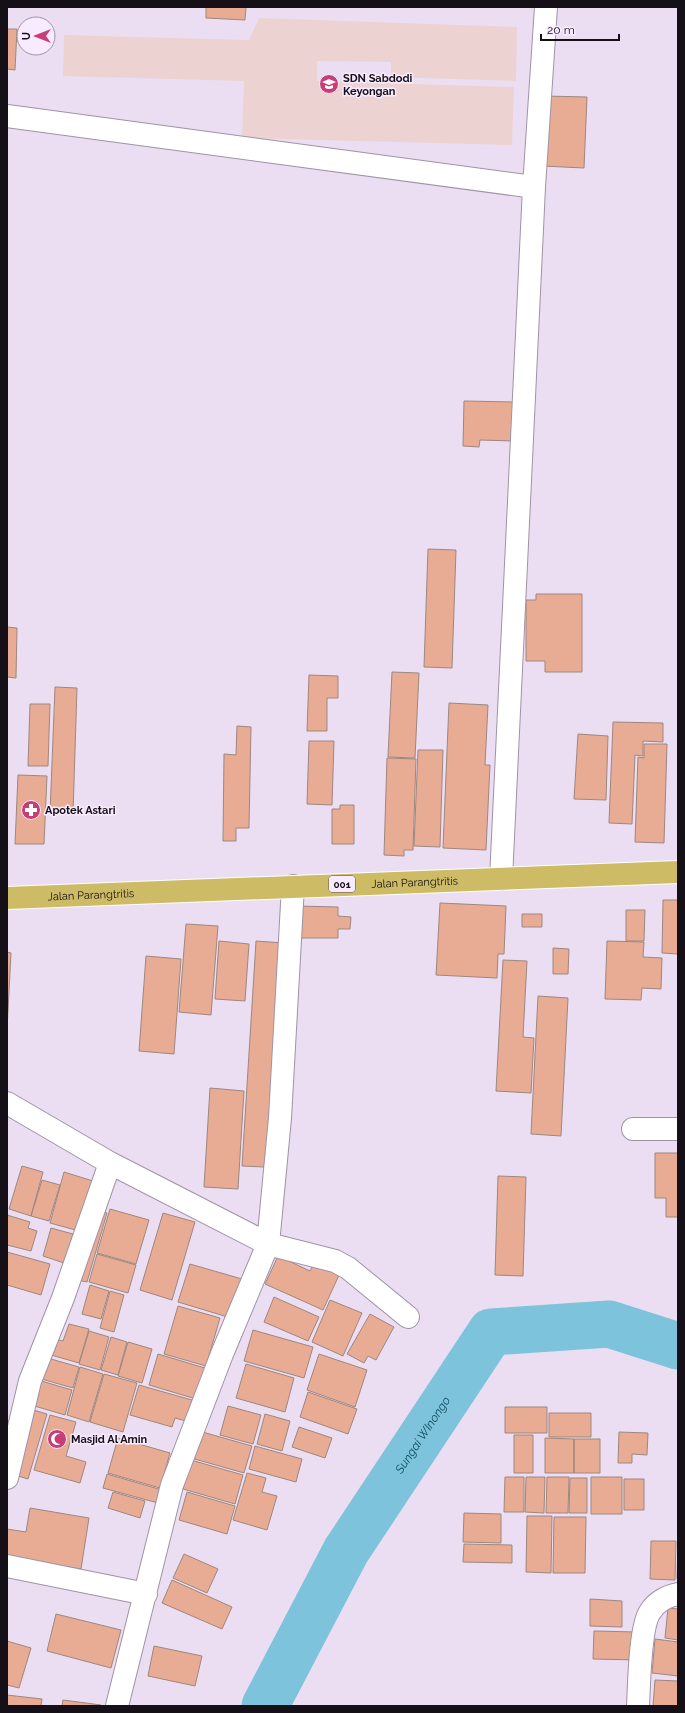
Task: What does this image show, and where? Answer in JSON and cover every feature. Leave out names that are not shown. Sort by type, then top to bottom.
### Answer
[{"type":"main road","name":"Jalan Parangtritis","points":[[7,898],[678,872]]},
{"type":"street","points":[[501,879],[534,187],[546,7]]},
{"type":"street","points":[[7,116],[534,187]]},
{"type":"street","points":[[117,1706],[172,1485],[222,1354],[268,1244],[280,1118],[293,886]]},
{"type":"street","points":[[7,1103],[110,1163],[268,1244],[335,1261],[348,1268],[408,1317]]},
{"type":"street","points":[[633,1129],[678,1128]]},
{"type":"street","points":[[7,1478],[30,1381],[64,1298],[110,1163]]},
{"type":"street","points":[[7,1566],[146,1594]]},
{"type":"street","points":[[638,1706],[646,1621],[650,1612],[663,1599],[678,1594]]},
{"type":"shaded area","name":"SDN Sabdodi Keyongan","points":[[259,18],[517,27],[516,81],[391,77],[391,62],[317,61],[317,81],[514,87],[512,145],[242,138],[244,81],[63,76],[64,35],[249,40]]},
{"type":"building","points":[[206,7],[246,7],[245,20],[206,18]]},
{"type":"building","points":[[7,29],[16,29],[15,70],[7,69]]},
{"type":"building","points":[[545,96],[587,97],[584,168],[542,166]]},
{"type":"building","points":[[464,401],[514,402],[513,441],[480,440],[479,447],[463,446]]},
{"type":"building","points":[[428,549],[456,550],[452,668],[424,667]]},
{"type":"building","points":[[536,594],[582,594],[582,672],[545,672],[545,661],[526,661],[526,600],[536,600]]},
{"type":"building","points":[[7,627],[17,628],[16,678],[7,677]]},
{"type":"building","points":[[392,672],[419,673],[415,758],[388,757]]},
{"type":"building","points":[[309,675],[338,676],[338,698],[327,698],[327,731],[307,731]]},
{"type":"building","points":[[55,687],[77,688],[73,814],[50,813]]},
{"type":"building","points":[[449,703],[488,705],[485,765],[490,765],[486,850],[443,848]]},
{"type":"building","points":[[30,704],[50,704],[48,766],[28,766]]},
{"type":"building","points":[[613,722],[663,723],[663,742],[643,741],[643,756],[635,755],[632,824],[609,823]]},
{"type":"building","points":[[237,726],[251,727],[249,828],[236,828],[236,841],[223,841],[224,754],[236,755]]},
{"type":"building","points":[[578,734],[608,736],[606,800],[574,799]]},
{"type":"building","points":[[309,741],[334,741],[332,805],[307,804]]},
{"type":"building","points":[[644,744],[667,744],[664,843],[635,842],[638,757],[644,758]]},
{"type":"building","points":[[418,750],[443,750],[440,847],[414,846]]},
{"type":"building","points":[[387,758],[416,759],[413,850],[404,850],[404,856],[384,855]]},
{"type":"building","name":"Apotek Astari","points":[[18,775],[47,776],[44,844],[15,844]]},
{"type":"building","points":[[340,805],[354,805],[354,844],[332,844],[332,809],[340,809]]},
{"type":"building","points":[[663,900],[678,900],[678,954],[662,953]]},
{"type":"building","points":[[440,903],[506,906],[504,954],[498,954],[497,978],[436,975]]},
{"type":"building","points":[[297,906],[338,907],[338,916],[351,917],[350,929],[338,929],[338,938],[297,938]]},
{"type":"building","points":[[626,910],[645,910],[644,941],[626,941]]},
{"type":"building","points":[[522,914],[542,914],[542,927],[522,927]]},
{"type":"building","points":[[186,924],[218,926],[211,1015],[179,1012]]},
{"type":"building","points":[[219,941],[249,944],[245,1001],[215,999]]},
{"type":"building","points":[[256,941],[284,943],[271,1159],[265,1159],[264,1167],[242,1166]]},
{"type":"building","points":[[607,941],[644,942],[643,957],[662,958],[661,989],[642,988],[641,1000],[605,999]]},
{"type":"building","points":[[553,948],[569,949],[568,974],[553,974]]},
{"type":"building","points":[[7,952],[11,953],[7,1030]]},
{"type":"building","points":[[146,956],[181,959],[174,1054],[139,1051]]},
{"type":"building","points":[[503,960],[527,961],[523,1037],[534,1038],[531,1093],[496,1091]]},
{"type":"building","points":[[538,996],[568,998],[561,1136],[531,1134]]},
{"type":"building","points":[[210,1088],[244,1091],[238,1189],[204,1187]]},
{"type":"building","points":[[655,1153],[678,1153],[678,1217],[666,1217],[666,1198],[655,1198]]},
{"type":"building","points":[[22,1166],[43,1172],[31,1216],[9,1209]]},
{"type":"building","points":[[64,1172],[93,1181],[79,1231],[50,1223]]},
{"type":"building","points":[[498,1176],[526,1177],[523,1276],[495,1275]]},
{"type":"building","points":[[42,1180],[60,1185],[49,1221],[31,1216]]},
{"type":"building","points":[[110,1209],[149,1220],[136,1264],[97,1253]]},
{"type":"building","points":[[97,1210],[107,1213],[87,1282],[77,1280]]},
{"type":"building","points":[[163,1213],[195,1222],[172,1300],[140,1290]]},
{"type":"building","points":[[7,1215],[30,1222],[28,1228],[37,1231],[31,1251],[7,1245]]},
{"type":"building","points":[[51,1228],[73,1234],[64,1263],[43,1256]]},
{"type":"building","points":[[7,1252],[50,1264],[41,1295],[7,1285]]},
{"type":"building","points":[[97,1254],[136,1265],[128,1293],[89,1282]]},
{"type":"building","points":[[278,1256],[310,1271],[315,1261],[340,1273],[323,1310],[265,1284]]},
{"type":"building","points":[[190,1264],[242,1279],[231,1318],[178,1302]]},
{"type":"building","points":[[90,1285],[109,1291],[101,1319],[82,1314]]},
{"type":"building","points":[[110,1291],[124,1295],[114,1332],[100,1328]]},
{"type":"building","points":[[274,1297],[319,1317],[308,1341],[264,1322]]},
{"type":"building","points":[[330,1300],[362,1313],[343,1356],[312,1342]]},
{"type":"building","points":[[178,1306],[220,1318],[206,1366],[164,1354]]},
{"type":"building","points":[[370,1314],[394,1327],[376,1360],[368,1356],[364,1363],[347,1354]]},
{"type":"building","points":[[69,1324],[89,1329],[79,1363],[44,1353],[48,1337],[63,1341]]},
{"type":"building","points":[[253,1330],[313,1347],[304,1378],[244,1361]]},
{"type":"building","points":[[89,1331],[109,1337],[100,1370],[79,1364]]},
{"type":"building","points":[[111,1337],[127,1342],[118,1375],[101,1370]]},
{"type":"building","points":[[128,1342],[152,1349],[142,1383],[118,1376]]},
{"type":"building","points":[[158,1354],[205,1368],[196,1399],[149,1385]]},
{"type":"building","points":[[319,1354],[367,1370],[355,1407],[307,1390]]},
{"type":"building","points":[[44,1357],[79,1367],[73,1388],[38,1378]]},
{"type":"building","points":[[246,1364],[294,1378],[285,1412],[236,1398]]},
{"type":"building","points":[[80,1367],[103,1374],[89,1422],[67,1415]]},
{"type":"building","points":[[104,1374],[137,1383],[123,1432],[90,1422]]},
{"type":"building","points":[[38,1380],[72,1390],[65,1415],[31,1405]]},
{"type":"building","points":[[139,1385],[192,1400],[186,1421],[175,1418],[172,1427],[130,1415]]},
{"type":"building","points":[[308,1392],[357,1409],[348,1434],[300,1417]]},
{"type":"building","points":[[228,1406],[261,1415],[253,1444],[220,1435]]},
{"type":"building","points":[[505,1407],[547,1407],[547,1433],[505,1433]]},
{"type":"building","points":[[30,1409],[47,1414],[28,1479],[11,1474]]},
{"type":"building","points":[[549,1413],[591,1413],[591,1437],[549,1437]]},
{"type":"building","points":[[265,1414],[290,1421],[282,1451],[257,1444]]},
{"type":"building","name":"Masjid Al Amin","points":[[50,1415],[76,1422],[66,1456],[86,1462],[80,1483],[34,1470]]},
{"type":"building","points":[[299,1427],[332,1438],[325,1458],[292,1447]]},
{"type":"building","points":[[199,1431],[252,1446],[244,1473],[191,1458]]},
{"type":"building","points":[[619,1432],[648,1433],[647,1455],[632,1454],[632,1463],[618,1463]]},
{"type":"building","points":[[514,1435],[533,1435],[533,1473],[514,1473]]},
{"type":"building","points":[[118,1438],[170,1453],[160,1488],[108,1473]]},
{"type":"building","points":[[545,1438],[574,1439],[574,1473],[545,1473]]},
{"type":"building","points":[[574,1439],[600,1439],[600,1473],[574,1473]]},
{"type":"building","points":[[255,1446],[302,1459],[296,1482],[249,1469]]},
{"type":"building","points":[[191,1460],[243,1475],[235,1504],[183,1489]]},
{"type":"building","points":[[247,1473],[266,1478],[262,1492],[277,1496],[267,1530],[233,1520]]},
{"type":"building","points":[[107,1474],[162,1490],[158,1503],[103,1488]]},
{"type":"building","points":[[505,1477],[524,1477],[524,1512],[504,1512]]},
{"type":"building","points":[[526,1477],[545,1477],[544,1513],[525,1512]]},
{"type":"building","points":[[547,1477],[569,1477],[568,1513],[546,1513]]},
{"type":"building","points":[[591,1477],[622,1477],[622,1514],[591,1514]]},
{"type":"building","points":[[570,1478],[587,1478],[587,1513],[569,1513]]},
{"type":"building","points":[[624,1479],[644,1479],[644,1510],[624,1510]]},
{"type":"building","points":[[113,1492],[145,1501],[140,1518],[108,1508]]},
{"type":"building","points":[[187,1492],[235,1506],[227,1534],[179,1520]]},
{"type":"building","points":[[30,1508],[89,1518],[81,1569],[7,1557],[7,1529],[26,1532]]},
{"type":"building","points":[[464,1513],[501,1514],[501,1543],[463,1542]]},
{"type":"building","points":[[527,1516],[552,1516],[551,1573],[526,1572]]},
{"type":"building","points":[[554,1517],[586,1517],[585,1573],[553,1573]]},
{"type":"building","points":[[651,1541],[676,1541],[675,1580],[650,1579]]},
{"type":"building","points":[[678,1541],[678,1579],[677,1579]]},
{"type":"building","points":[[464,1544],[512,1545],[512,1563],[463,1562]]},
{"type":"building","points":[[184,1554],[218,1569],[207,1593],[173,1578]]},
{"type":"building","points":[[172,1580],[232,1607],[222,1629],[162,1603]]},
{"type":"building","points":[[590,1599],[622,1601],[622,1627],[590,1626]]},
{"type":"building","points":[[668,1608],[678,1609],[678,1640],[665,1638]]},
{"type":"building","points":[[56,1614],[121,1630],[111,1668],[47,1651]]},
{"type":"building","points":[[594,1631],[637,1632],[636,1660],[593,1659]]},
{"type":"building","points":[[655,1639],[678,1642],[678,1676],[652,1673]]},
{"type":"building","points":[[7,1641],[31,1648],[19,1688],[7,1685]]},
{"type":"building","points":[[154,1646],[202,1656],[195,1686],[148,1676]]},
{"type":"building","points":[[655,1680],[678,1681],[678,1706],[653,1706]]},
{"type":"building","points":[[7,1695],[42,1699],[41,1706],[7,1706]]},
{"type":"building","points":[[63,1700],[101,1705],[101,1706],[62,1706]]},
{"type":"waterway","name":"Sungai WInongo","points":[[265,1706],[346,1551],[491,1332],[609,1324],[678,1346]]},
{"type":"place","name":"SDN Sabdodi Keyongan","points":[[329,84]]},
{"type":"place","name":"Apotek Astari","points":[[31,810]]},
{"type":"place","name":"Masjid Al Amin","points":[[57,1439]]}]
